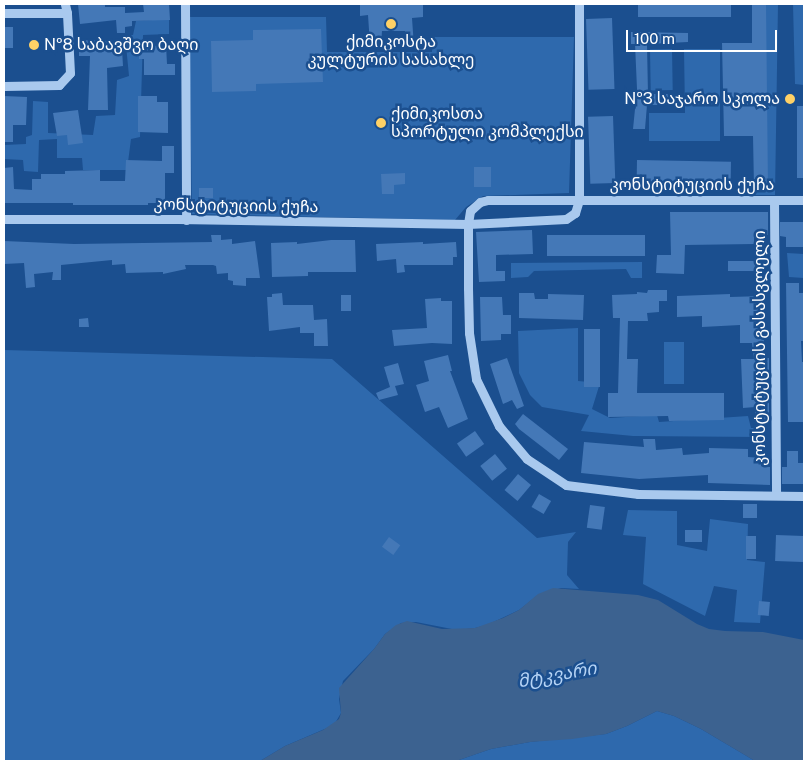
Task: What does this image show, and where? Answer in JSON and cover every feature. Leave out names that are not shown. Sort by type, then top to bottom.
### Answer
[{"type":"street","points":[[4,86],[59,85],[70,73],[65,4]]},
{"type":"street","points":[[185,4],[186,220]]},
{"type":"street","points":[[579,4],[579,200]]},
{"type":"street","points":[[4,13],[67,13]]},
{"type":"street","name":"კონსტიტუციის ქუჩა","points":[[468,224],[470,211],[480,202],[488,200],[804,200]]},
{"type":"street","name":"კონსტიტუციის ქუჩა","points":[[4,219],[468,224],[566,219],[575,212],[579,200]]},
{"type":"street","name":"კონსტიტუციის გასასვლელი","points":[[774,200],[776,495]]},
{"type":"street","points":[[468,224],[469,333],[476,379],[500,426],[527,459],[566,485],[600,490],[638,494],[804,496]]},
{"type":"shaded area","points":[[763,4],[778,4],[775,195],[754,195],[754,153],[763,152]]},
{"type":"shaded area","points":[[793,4],[804,4],[804,85],[795,84]]},
{"type":"shaded area","name":"ქიმიკოსთა სპორტული კომპლექსი","points":[[189,17],[326,17],[327,52],[432,52],[433,37],[574,37],[569,193],[483,196],[466,207],[455,220],[192,214]]},
{"type":"shaded area","points":[[169,19],[169,34],[143,35],[140,137],[131,139],[127,170],[83,170],[82,158],[57,158],[57,139],[39,140],[38,172],[24,171],[23,160],[4,159],[4,145],[26,144],[26,137],[32,135],[33,101],[48,102],[48,133],[93,135],[96,116],[115,115],[117,80],[129,76],[125,35],[133,35],[136,21]]},
{"type":"shaded area","points":[[650,49],[672,49],[673,90],[651,90]]},
{"type":"shaded area","points":[[684,49],[720,49],[720,141],[649,141],[649,113],[685,113]]},
{"type":"shaded area","points":[[787,253],[804,254],[804,278],[789,277]]},
{"type":"shaded area","points":[[642,262],[642,278],[631,278],[626,269],[534,271],[528,277],[511,278],[511,263]]},
{"type":"shaded area","points":[[578,328],[578,381],[600,383],[592,409],[610,418],[657,415],[659,422],[748,416],[751,428],[762,428],[761,437],[633,436],[581,431],[589,415],[542,407],[530,395],[519,373],[518,331]]},
{"type":"shaded area","points":[[664,342],[684,342],[684,384],[664,384]]},
{"type":"shaded area","points":[[4,350],[332,359],[537,538],[576,532],[568,542],[567,575],[579,589],[561,588],[538,595],[519,610],[487,625],[475,628],[457,630],[416,622],[401,623],[385,634],[374,649],[343,681],[339,699],[341,713],[334,725],[285,746],[260,761],[4,761]]},
{"type":"shaded area","points":[[628,510],[677,511],[677,545],[707,551],[710,519],[748,524],[747,560],[765,562],[760,623],[734,622],[737,590],[714,586],[705,616],[643,584],[646,537],[623,535]]},
{"type":"shaded area","points":[[657,711],[674,716],[701,729],[755,761],[456,761],[491,749],[530,742],[606,734]]},
{"type":"water","name":"მტკვარი","points":[[553,588],[638,595],[658,600],[697,624],[709,629],[763,632],[804,640],[804,761],[755,761],[701,729],[674,716],[657,711],[606,734],[530,742],[491,749],[456,761],[260,761],[285,746],[323,730],[339,719],[341,713],[339,688],[385,634],[396,625],[407,621],[442,629],[475,628],[519,610],[538,594]]},
{"type":"building","points":[[78,4],[105,4],[105,7],[125,7],[125,13],[144,12],[143,4],[169,4],[170,20],[132,21],[132,26],[125,27],[125,33],[117,33],[116,20],[80,24]]},
{"type":"building","name":"ქიმიკოსტა კულტურის სასახლე","points":[[360,4],[423,4],[423,17],[412,18],[414,47],[403,47],[405,31],[382,31],[381,45],[370,45],[368,15],[360,16]]},
{"type":"building","points":[[638,4],[731,4],[731,17],[638,17]]},
{"type":"building","points":[[752,4],[766,4],[768,188],[754,188],[753,136],[724,136],[722,43],[752,43]]},
{"type":"building","points":[[612,18],[614,89],[588,90],[586,19]]},
{"type":"building","points":[[4,27],[13,27],[13,48],[4,48]]},
{"type":"building","points":[[321,29],[323,82],[256,84],[256,91],[212,92],[211,41],[253,40],[253,30]]},
{"type":"building","points":[[631,32],[688,33],[688,42],[647,44],[648,94],[676,94],[676,105],[647,105],[645,129],[633,129],[637,89],[635,44],[631,44]]},
{"type":"building","points":[[79,40],[108,41],[108,50],[122,49],[123,66],[107,68],[108,110],[88,110],[90,56],[79,56]]},
{"type":"building","points":[[166,45],[167,64],[175,64],[175,75],[144,75],[144,59],[139,59],[139,47]]},
{"type":"building","points":[[4,96],[27,97],[26,125],[13,125],[13,142],[4,142]]},
{"type":"building","points":[[138,96],[157,96],[157,102],[168,102],[168,133],[138,132]]},
{"type":"building","points":[[797,106],[804,106],[804,178],[797,178]]},
{"type":"building","points":[[78,110],[83,143],[68,145],[67,135],[57,136],[53,113]]},
{"type":"building","points":[[613,116],[615,183],[590,184],[588,117]]},
{"type":"building","points":[[162,146],[174,146],[174,173],[165,173],[165,203],[148,203],[148,205],[73,205],[73,203],[4,203],[4,168],[13,167],[14,189],[32,190],[32,179],[41,179],[41,174],[65,174],[65,171],[100,170],[100,181],[125,181],[126,160],[162,161]]},
{"type":"building","points":[[637,160],[731,162],[731,186],[637,184]]},
{"type":"building","points":[[474,167],[491,167],[491,187],[474,187]]},
{"type":"building","points":[[405,173],[405,184],[394,185],[394,194],[382,194],[381,174]]},
{"type":"building","points":[[199,188],[213,188],[213,198],[199,198]]},
{"type":"building","points":[[670,212],[768,212],[768,235],[754,235],[754,244],[685,245],[684,274],[656,273],[657,255],[671,255]]},
{"type":"building","points":[[780,222],[804,222],[804,247],[786,247],[786,237],[780,236]]},
{"type":"building","points":[[532,230],[533,254],[496,255],[496,271],[505,271],[505,281],[479,282],[476,232]]},
{"type":"building","points":[[211,235],[221,235],[221,240],[232,239],[232,244],[255,241],[260,278],[246,278],[246,286],[233,285],[233,281],[228,280],[228,273],[217,274],[216,266],[213,265],[185,265],[186,269],[163,274],[163,272],[126,273],[125,264],[112,265],[112,260],[61,265],[61,280],[52,280],[53,272],[34,274],[35,287],[26,288],[24,263],[4,264],[4,241],[74,244],[212,242]]},
{"type":"building","points":[[547,235],[645,235],[645,256],[547,256]]},
{"type":"building","points":[[331,240],[355,240],[356,272],[308,272],[308,276],[272,277],[271,243],[297,242],[297,244]]},
{"type":"building","points":[[423,242],[423,244],[456,242],[457,257],[453,257],[453,265],[404,265],[405,272],[397,273],[396,259],[377,261],[376,244]]},
{"type":"building","points":[[728,261],[761,261],[761,271],[728,271]]},
{"type":"building","points":[[786,283],[799,283],[799,293],[804,293],[804,341],[801,341],[802,362],[804,362],[804,422],[788,422]]},
{"type":"building","points":[[648,290],[667,290],[667,301],[659,301],[659,312],[647,313],[648,321],[628,321],[627,359],[638,359],[637,393],[724,393],[724,420],[669,421],[668,416],[608,417],[608,393],[618,393],[620,318],[613,318],[612,295],[637,294],[637,292],[647,293]]},
{"type":"building","points":[[282,293],[283,305],[313,305],[314,320],[327,319],[328,346],[314,346],[314,333],[300,333],[300,327],[269,331],[267,297],[272,297],[272,294]]},
{"type":"building","points":[[519,293],[534,293],[535,299],[548,299],[548,294],[584,295],[583,320],[519,318]]},
{"type":"building","points":[[730,294],[730,297],[764,296],[764,358],[769,358],[769,423],[756,423],[755,407],[743,408],[741,359],[754,359],[752,343],[740,343],[740,325],[702,327],[702,316],[677,317],[677,296]]},
{"type":"building","points":[[341,295],[351,295],[351,311],[341,311]]},
{"type":"building","points":[[480,297],[502,297],[503,315],[511,315],[511,334],[501,334],[501,340],[481,341]]},
{"type":"building","points":[[441,298],[441,301],[452,301],[452,344],[432,343],[394,346],[392,330],[427,328],[425,299]]},
{"type":"building","points":[[88,318],[89,327],[79,327],[79,319]]},
{"type":"building","points":[[584,329],[600,329],[600,387],[584,387]]},
{"type":"building","points":[[448,355],[452,371],[450,371],[468,419],[448,428],[439,407],[425,412],[416,385],[429,381],[424,361]]},
{"type":"building","points":[[507,358],[524,406],[517,409],[512,400],[503,404],[490,364]]},
{"type":"building","points":[[398,363],[404,384],[395,386],[398,395],[379,400],[376,393],[390,387],[384,367]]},
{"type":"building","points":[[523,414],[568,449],[559,460],[515,424]]},
{"type":"building","points":[[475,431],[484,444],[466,457],[457,444]]},
{"type":"building","points":[[643,439],[655,439],[656,450],[682,448],[683,455],[709,453],[709,448],[748,449],[748,457],[762,458],[761,466],[770,467],[770,485],[708,483],[708,475],[639,479],[581,473],[584,442],[644,447]]},
{"type":"building","points":[[787,451],[798,451],[798,463],[804,463],[804,484],[782,484],[782,467],[787,467]]},
{"type":"building","points":[[495,454],[507,469],[492,481],[480,466]]},
{"type":"building","points":[[518,474],[531,485],[518,501],[505,490]]},
{"type":"building","points":[[539,494],[551,501],[544,514],[532,507]]},
{"type":"building","points":[[743,504],[757,504],[757,518],[743,518]]},
{"type":"building","points":[[590,505],[605,507],[602,530],[587,528]]},
{"type":"building","points":[[685,530],[702,530],[702,542],[685,542]]},
{"type":"building","points":[[776,535],[804,536],[803,562],[775,561]]},
{"type":"building","points":[[746,536],[756,536],[756,559],[746,559]]},
{"type":"building","points":[[389,537],[400,545],[393,555],[382,547]]},
{"type":"building","points":[[759,601],[770,602],[769,616],[758,615]]},
{"type":"place","name":"ქიმიკოსტა კულტურის სასახლე","points":[[391,24]]},
{"type":"place","name":"№8 საბავშვო ბაღი","points":[[34,45]]},
{"type":"place","name":"№3 საჯარო სკოლა","points":[[790,99]]},
{"type":"place","name":"ქიმიკოსთა სპორტული კომპლექსი","points":[[381,123]]}]
